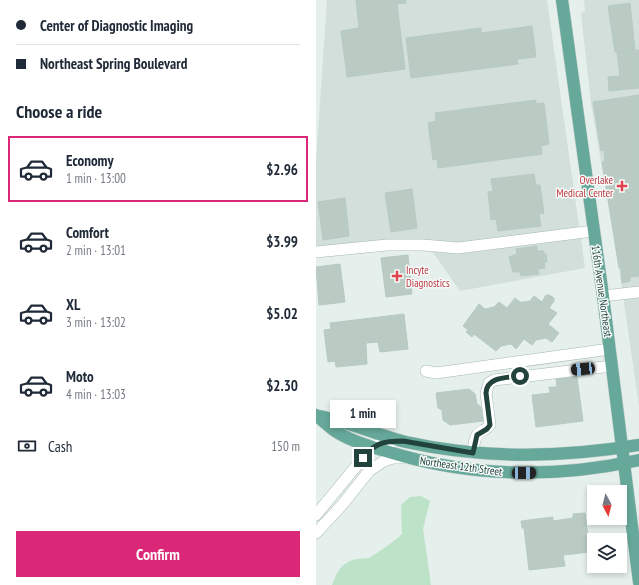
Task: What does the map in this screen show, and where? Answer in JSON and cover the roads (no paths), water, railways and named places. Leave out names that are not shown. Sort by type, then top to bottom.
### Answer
[{"type":"main road","name":"116th Avenue Northeast","points":[[562,0],[603,296],[639,582]]},
{"type":"main road","name":"Northeast 12th Street","points":[[316,415],[338,419],[403,441],[473,453],[539,456],[623,448],[639,445]]},
{"type":"main road","name":"Northeast 12th Street","points":[[316,415],[336,431],[372,447],[406,458],[450,467],[508,472],[551,472],[639,460]]},
{"type":"street","points":[[316,252],[387,245],[423,245],[458,248],[593,231]]},
{"type":"street","points":[[603,296],[639,292]]},
{"type":"street","points":[[426,371],[436,373],[610,349]]},
{"type":"street","points":[[473,453],[477,435],[487,429],[490,425],[486,393],[486,388],[489,383],[494,380],[612,366]]},
{"type":"street","points":[[316,515],[372,447],[385,442],[403,441]]},
{"type":"street","points":[[316,533],[342,505],[369,471],[384,461],[393,458],[406,458]]},
{"type":"place","name":"Overlake Medical Center","points":[[622,186]]},
{"type":"place","name":"Incyte Diagnostics","points":[[397,276]]}]
